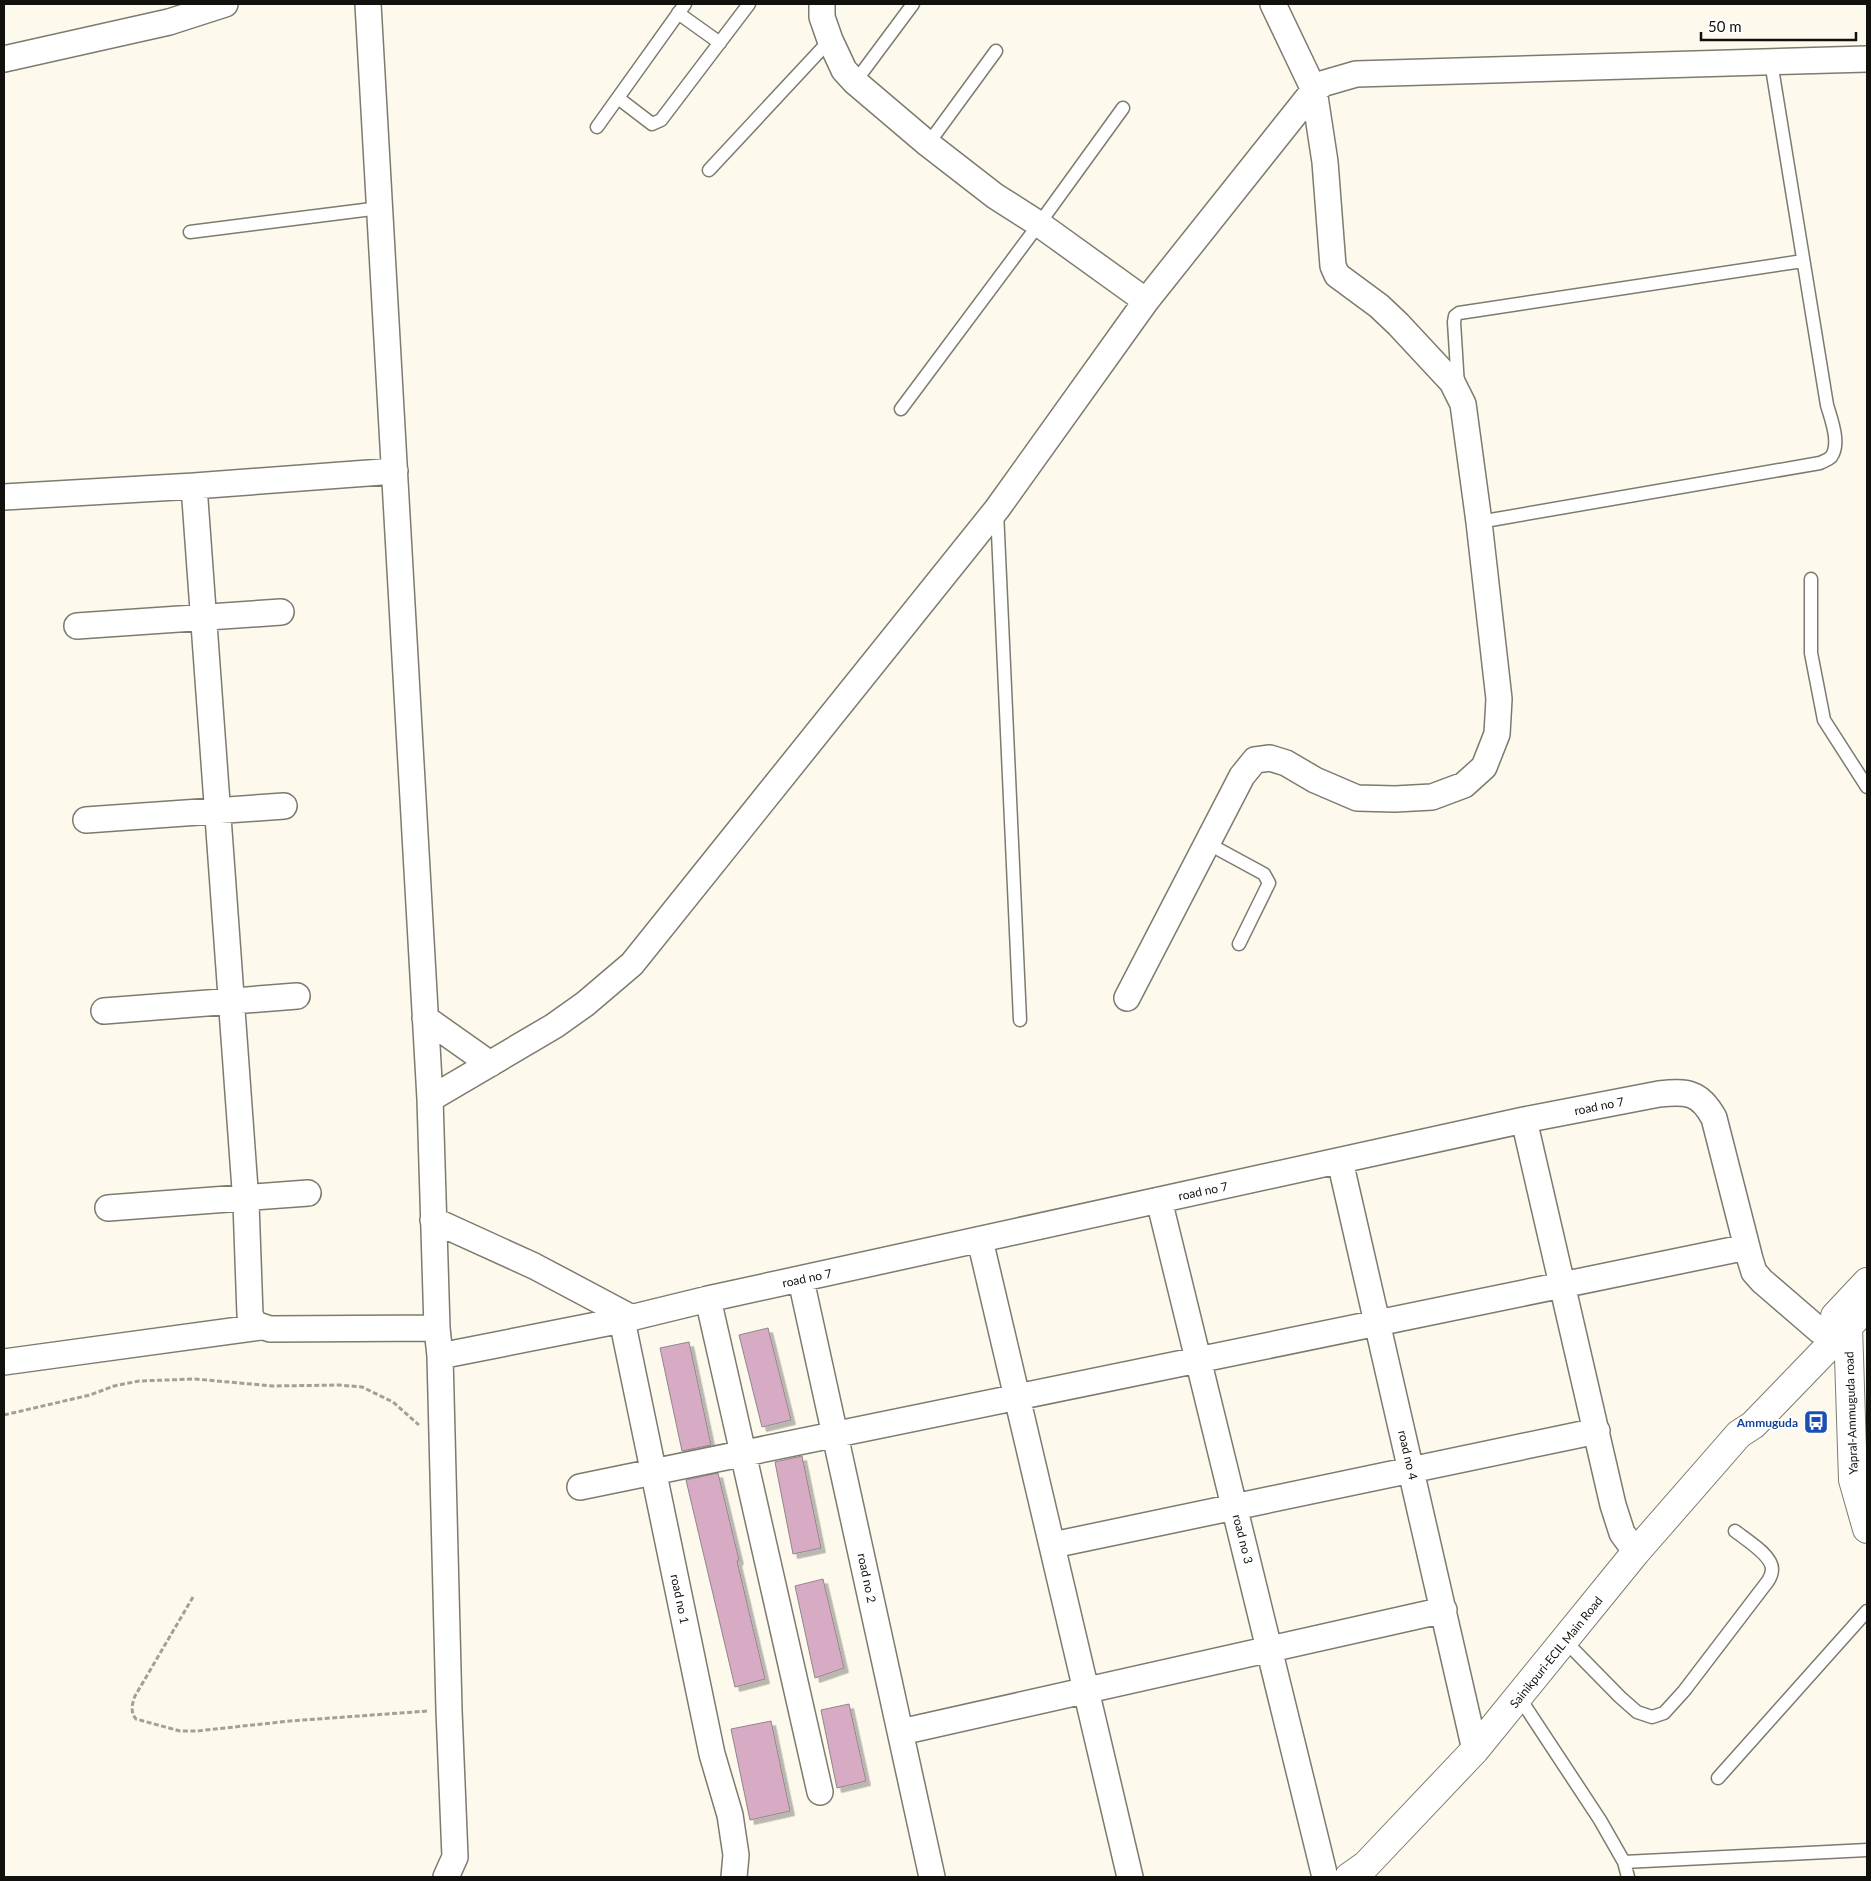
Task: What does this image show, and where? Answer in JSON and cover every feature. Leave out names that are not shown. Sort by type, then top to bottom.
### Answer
[{"type":"main road","name":"Sainikpuri-ECIL Main Road","points":[[1359,1873],[1475,1750],[1636,1552],[1739,1434],[1753,1425],[1835,1324],[1866,1293]]},
{"type":"main road","name":"Yapral-Ammuguda road","points":[[1835,1324],[1853,1480],[1866,1512]]},
{"type":"street","points":[[4,59],[169,22],[226,4]]},
{"type":"street","points":[[368,4],[430,1099],[437,1328],[440,1356],[449,1710],[456,1857],[446,1877]]},
{"type":"street","points":[[822,4],[822,17],[830,40],[844,70],[855,82],[928,144],[995,196],[1039,224],[1146,301]]},
{"type":"street","points":[[1127,998],[1242,776],[1255,760],[1270,758],[1286,763],[1315,780],[1357,798],[1395,800],[1432,797],[1464,785],[1484,767],[1497,734],[1499,699],[1479,522],[1463,404],[1452,382],[1398,324],[1379,306],[1337,274],[1333,266],[1325,162],[1314,90],[1273,4]]},
{"type":"street","points":[[430,1099],[554,1026],[585,1004],[632,964],[997,508],[1146,301],[1314,90],[1325,82],[1356,74],[1867,60]]},
{"type":"street","points":[[4,497],[395,472]]},
{"type":"street","points":[[194,486],[246,1198],[250,1316],[255,1324],[270,1329],[437,1328]]},
{"type":"street","points":[[77,626],[281,612]]},
{"type":"street","points":[[86,820],[284,806]]},
{"type":"street","points":[[104,1011],[297,996]]},
{"type":"street","points":[[425,1018],[490,1064]]},
{"type":"street","name":"road no 7","points":[[440,1356],[627,1319],[708,1299],[1524,1120],[1680,1091],[1699,1098],[1714,1118],[1754,1272],[1762,1281],[1835,1324]]},
{"type":"street","points":[[1524,1120],[1614,1505],[1622,1533],[1636,1552]]},
{"type":"street","name":"road no 4","points":[[1340,1161],[1475,1750]]},
{"type":"street","points":[[108,1208],[308,1193]]},
{"type":"street","name":"road no 3","points":[[1159,1200],[1200,1360],[1325,1877]]},
{"type":"street","points":[[433,1220],[534,1266],[627,1319]]},
{"type":"street","points":[[980,1240],[1130,1877]]},
{"type":"street","points":[[580,1487],[1747,1247]]},
{"type":"street","name":"road no 2","points":[[801,1280],[932,1877]]},
{"type":"street","points":[[708,1299],[820,1792]]},
{"type":"street","name":"road no 1","points":[[627,1319],[654,1472],[712,1754],[730,1815],[736,1854],[734,1877]]},
{"type":"street","points":[[4,1362],[261,1327]]},
{"type":"street","points":[[1053,1545],[1596,1431]]},
{"type":"street","points":[[901,1732],[1444,1610]]},
{"type":"lane","points":[[618,98],[652,124],[656,124],[661,120],[749,4]]},
{"type":"lane","points":[[855,82],[913,4]]},
{"type":"lane","points":[[597,127],[682,9],[720,43]]},
{"type":"lane","points":[[710,170],[830,40]]},
{"type":"lane","points":[[928,144],[996,51]]},
{"type":"lane","points":[[1479,522],[1820,463],[1830,458],[1835,449],[1834,432],[1827,405],[1771,62]]},
{"type":"lane","points":[[901,409],[1123,108]]},
{"type":"lane","points":[[190,232],[380,208]]},
{"type":"lane","points":[[1458,392],[1454,322],[1455,316],[1459,313],[1803,260]]},
{"type":"lane","points":[[997,508],[1020,1020]]},
{"type":"lane","points":[[1811,580],[1811,653],[1824,720],[1867,787]]},
{"type":"lane","points":[[1207,843],[1256,869],[1267,877],[1269,883],[1238,944]]},
{"type":"lane","points":[[1565,1641],[1620,1698],[1637,1712],[1652,1717],[1664,1713],[1684,1691],[1768,1581],[1772,1570],[1771,1564],[1765,1555],[1735,1531]]},
{"type":"lane","points":[[1718,1778],[1867,1611]]},
{"type":"lane","points":[[1519,1698],[1600,1820],[1624,1862],[1628,1877]]},
{"type":"lane","points":[[1624,1862],[1867,1850]]},
{"type":"path","points":[[4,1415],[90,1395],[114,1386],[139,1382],[195,1379],[273,1386],[339,1385],[362,1387],[393,1402],[442,1445]]},
{"type":"path","points":[[193,1597],[135,1696],[132,1706],[133,1716],[136,1719],[180,1731],[197,1731],[290,1720],[449,1710]]},
{"type":"building","points":[[768,1328],[791,1420],[762,1427],[739,1335]]},
{"type":"building","points":[[689,1342],[711,1445],[682,1451],[660,1348]]},
{"type":"building","points":[[802,1456],[821,1548],[793,1554],[775,1462]]},
{"type":"building","points":[[718,1473],[765,1679],[735,1687],[686,1480]]},
{"type":"building","points":[[823,1579],[844,1668],[815,1678],[795,1586]]},
{"type":"building","points":[[849,1704],[866,1781],[837,1788],[821,1710]]},
{"type":"building","points":[[771,1721],[790,1811],[750,1820],[731,1729]]},
{"type":"place","name":"Ammuguda","points":[[1816,1422]]}]
